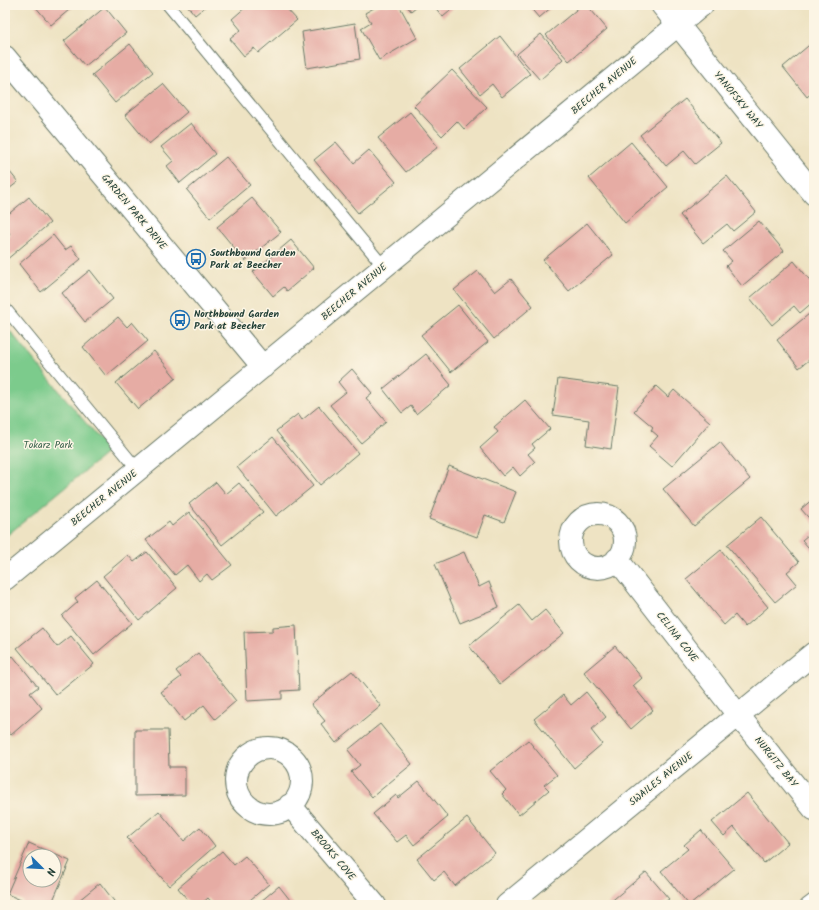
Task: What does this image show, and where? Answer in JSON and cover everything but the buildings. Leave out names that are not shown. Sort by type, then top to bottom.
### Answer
[{"type":"street","name":"YANOFSKY WAY","points":[[662,5],[814,194]]},
{"type":"street","name":"BEECHER AVENUE","points":[[5,579],[702,5]]},
{"type":"street","name":"GARDEN PARK DRIVE","points":[[5,58],[263,367]]},
{"type":"street","name":"CELINA COVE","points":[[617,559],[738,715]]},
{"type":"street","name":"SWAILES AVENUE","points":[[507,905],[814,653]]},
{"type":"street","name":"NURGITZ BAY","points":[[738,715],[814,809]]},
{"type":"street","name":"BROOKS COVE","points":[[290,805],[375,905]]},
{"type":"lane","points":[[168,5],[384,267]]},
{"type":"lane","points":[[5,308],[138,470]]},
{"type":"lane","points":[[806,905],[814,899]]},
{"type":"green space","name":"Tokarz Park","points":[[5,325],[109,451],[5,537]]},
{"type":"place","name":"Southbound Garden Park at Beecher","points":[[196,259]]},
{"type":"place","name":"Northbound Garden Park at Beecher","points":[[180,320]]}]
